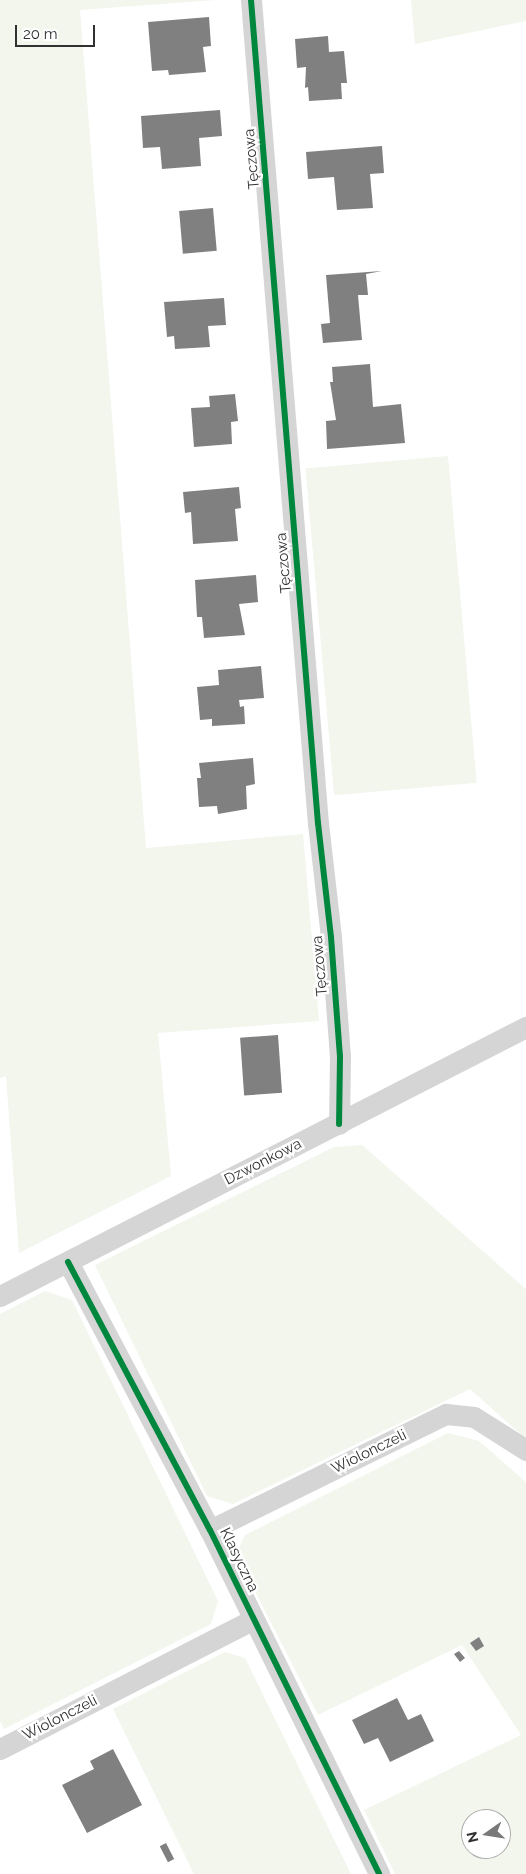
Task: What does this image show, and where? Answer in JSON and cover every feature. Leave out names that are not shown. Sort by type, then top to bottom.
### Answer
[{"type":"street","name":"Tęczowa","points":[[251,0],[318,823],[331,937],[340,1056],[339,1124]]},
{"type":"street","name":"Dzwonkowa","points":[[0,1296],[339,1124],[526,1026]]},
{"type":"street","name":"Klasyczna","points":[[68,1262],[210,1530],[379,1874]]},
{"type":"street","name":"Wiolonczeli","points":[[210,1530],[446,1414],[474,1417],[526,1450]]},
{"type":"street","name":"Wiolonczeli","points":[[0,1749],[254,1620]]},
{"type":"shaded area","points":[[0,0],[215,0],[80,10],[146,848],[303,834],[319,1021],[158,1033],[171,1176],[19,1253],[6,1076],[0,1078]]},
{"type":"shaded area","points":[[411,0],[526,0],[526,21],[415,44]]},
{"type":"shaded area","points":[[448,456],[477,783],[334,795],[306,468]]},
{"type":"shaded area","points":[[362,1145],[526,1289],[526,1439],[470,1389],[233,1504],[207,1496],[95,1265],[334,1147]]},
{"type":"shaded area","points":[[45,1291],[72,1300],[218,1601],[211,1624],[4,1729],[0,1721],[0,1314]]},
{"type":"shaded area","points":[[448,1433],[479,1441],[526,1482],[526,1874],[395,1874],[364,1810],[521,1735],[462,1645],[318,1715],[236,1554],[245,1535]]},
{"type":"shaded area","points":[[225,1652],[245,1658],[351,1874],[194,1874],[113,1709]]},
{"type":"building","points":[[209,17],[211,46],[203,47],[206,72],[169,75],[168,70],[152,71],[148,22]]},
{"type":"building","points":[[328,36],[329,52],[344,51],[347,83],[341,83],[342,99],[309,101],[308,87],[305,88],[306,67],[297,68],[295,39]]},
{"type":"building","points":[[220,110],[222,136],[199,138],[201,166],[162,169],[160,147],[143,148],[141,116]]},
{"type":"building","points":[[382,146],[384,173],[370,174],[373,208],[337,210],[334,177],[308,179],[306,152]]},
{"type":"building","points":[[213,208],[217,251],[183,254],[179,211]]},
{"type":"building","points":[[382,271],[366,274],[368,295],[358,295],[362,340],[323,343],[321,324],[330,323],[326,275]]},
{"type":"building","points":[[224,298],[226,325],[208,326],[210,347],[175,349],[174,336],[167,337],[164,302]]},
{"type":"building","points":[[370,364],[373,407],[401,404],[405,443],[327,449],[326,421],[336,420],[330,382],[333,382],[332,367]]},
{"type":"building","points":[[235,394],[238,421],[231,422],[232,444],[194,447],[191,408],[210,407],[209,396]]},
{"type":"building","points":[[239,487],[241,508],[235,509],[238,541],[193,544],[191,512],[185,513],[183,492]]},
{"type":"building","points":[[256,575],[258,602],[239,604],[245,635],[204,638],[202,617],[197,617],[195,580]]},
{"type":"building","points":[[261,666],[264,698],[239,700],[240,707],[244,706],[245,724],[212,726],[212,719],[200,720],[197,687],[219,685],[218,670]]},
{"type":"building","points":[[253,758],[255,784],[246,786],[247,809],[218,814],[217,806],[199,807],[197,778],[201,778],[199,763]]},
{"type":"building","points":[[278,1035],[282,1093],[244,1096],[240,1038]]},
{"type":"building","points":[[479,1637],[484,1646],[476,1651],[470,1643]]},
{"type":"building","points":[[459,1651],[465,1658],[460,1662],[454,1654]]},
{"type":"building","points":[[397,1698],[408,1720],[421,1714],[434,1741],[390,1762],[378,1738],[364,1744],[352,1720]]},
{"type":"building","points":[[113,1749],[142,1805],[87,1833],[62,1785],[94,1769],[90,1761]]},
{"type":"building","points":[[166,1843],[174,1859],[168,1862],[160,1846]]},
{"type":"cycle path","points":[[251,0],[318,823],[331,937],[340,1056],[339,1124]]},
{"type":"cycle path","points":[[68,1262],[210,1530],[379,1874]]}]
